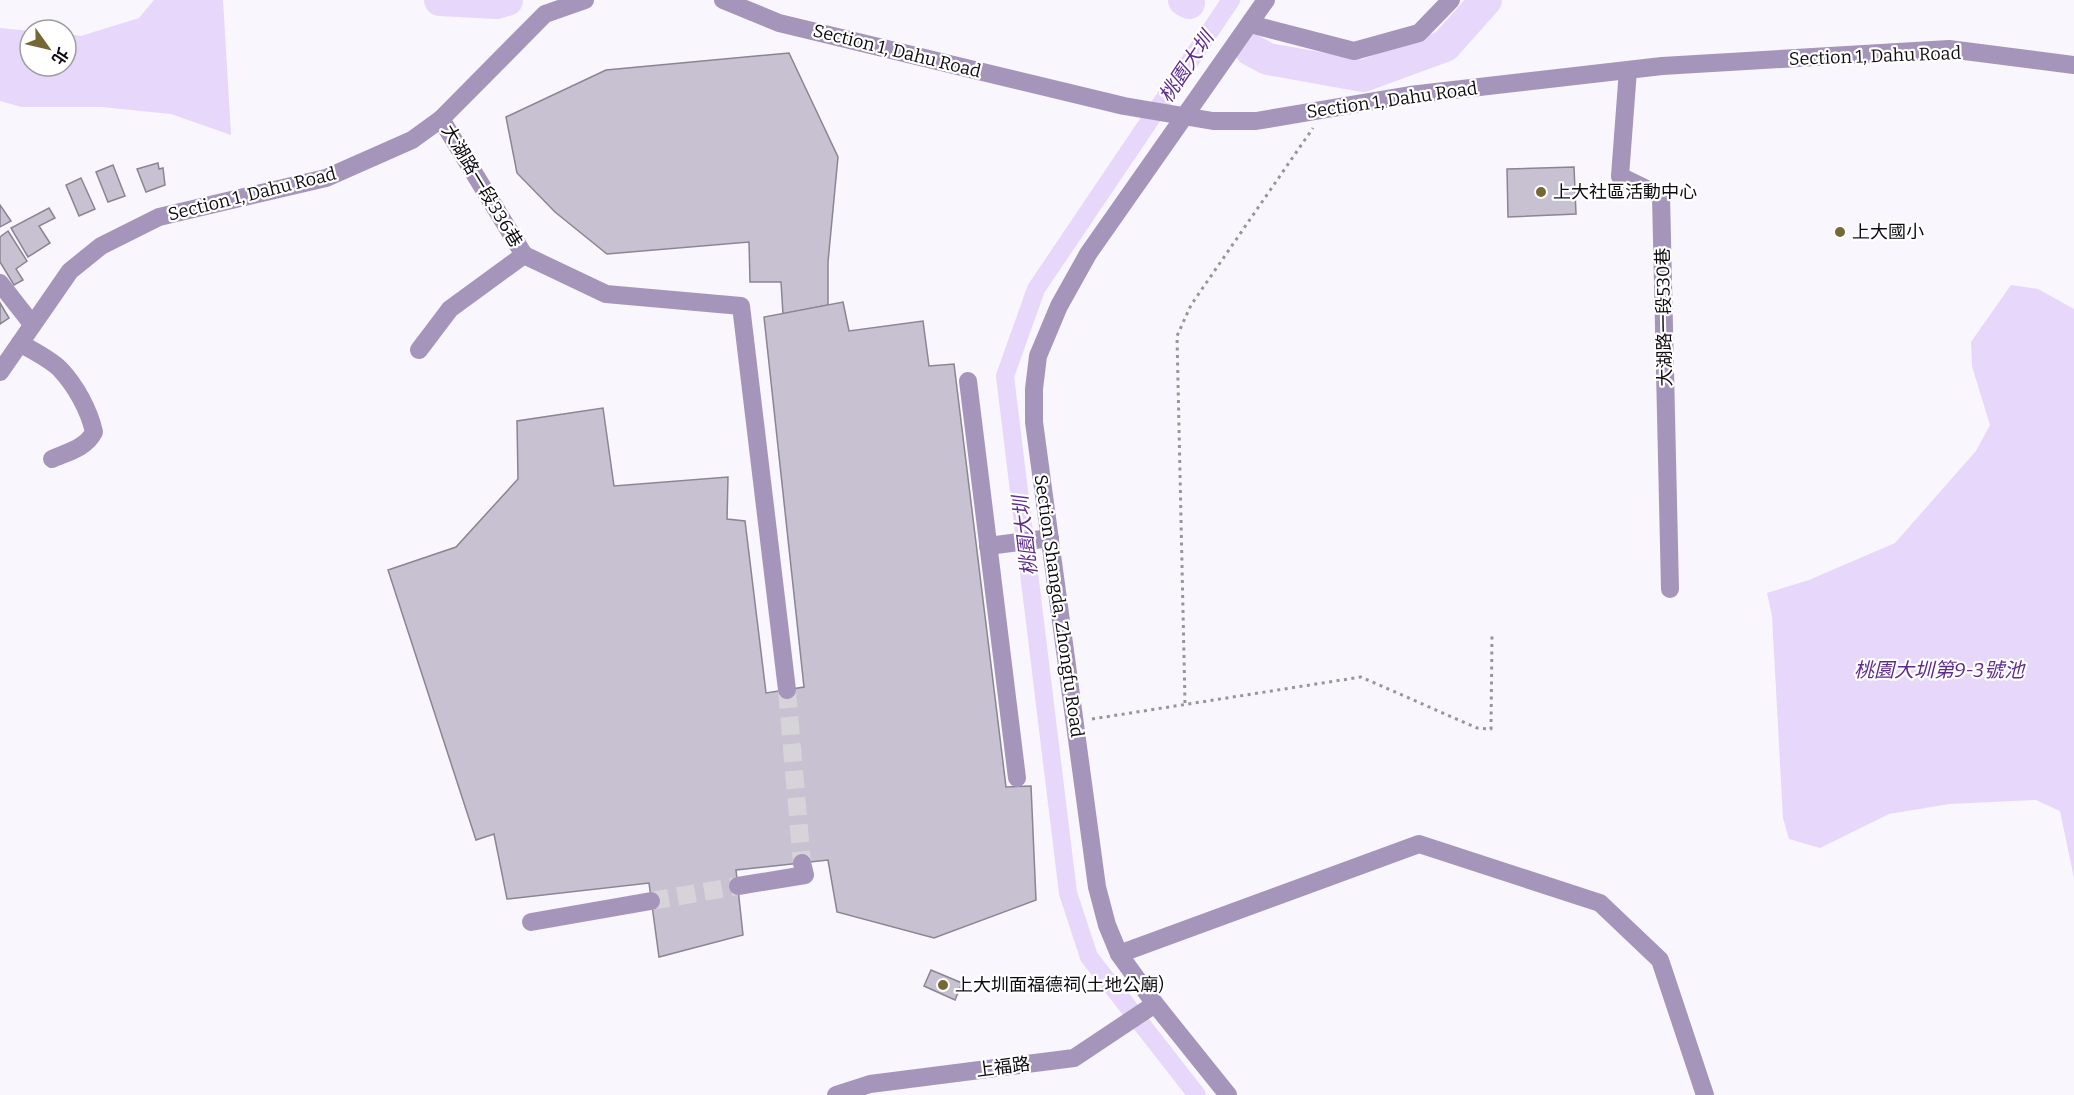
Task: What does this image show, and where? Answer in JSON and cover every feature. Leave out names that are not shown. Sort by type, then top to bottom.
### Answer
[{"type":"street","name":"Section 1, Dahu Road","points":[[0,372],[70,272],[101,246],[159,218],[326,178],[412,140],[441,119],[545,14],[585,0]]},
{"type":"street","name":"Section 1, Dahu Road","points":[[723,0],[779,23],[1124,106],[1160,114],[1213,121],[1256,121],[1410,95],[1628,70],[1949,49],[2074,65]]},
{"type":"street","name":"Section Shangda, Zhongfu Road","points":[[1228,1095],[1149,1007],[1119,954],[1107,925],[1097,887],[1047,538],[1034,422],[1034,389],[1038,356],[1059,306],[1088,254],[1266,0]]},
{"type":"street","points":[[1250,24],[1354,51],[1419,33],[1451,0]]},
{"type":"street","name":"大湖路一段530巷","points":[[1628,70],[1620,176],[1661,196],[1670,589]]},
{"type":"street","name":"大湖路一段336巷","points":[[418,350],[450,309],[524,255],[441,119]]},
{"type":"street","points":[[524,255],[606,294],[741,306],[787,690]]},
{"type":"street","points":[[0,284],[32,324]]},
{"type":"street","points":[[20,343],[60,368],[81,398],[92,421],[94,432],[91,439],[52,459]]},
{"type":"street","points":[[968,381],[1017,778]]},
{"type":"street","points":[[988,546],[1047,538]]},
{"type":"street","points":[[1119,954],[1419,844],[1600,903],[1660,960],[1705,1095]]},
{"type":"street","points":[[738,886],[805,875],[802,863]]},
{"type":"street","points":[[531,922],[651,901]]},
{"type":"street","name":"上福路","points":[[836,1095],[870,1084],[1074,1058],[1149,1007]]},
{"type":"path","points":[[1185,703],[1177,336],[1191,305],[1326,109]]},
{"type":"path","points":[[1075,722],[1361,677],[1477,728],[1491,729],[1492,634]]},
{"type":"water","points":[[154,0],[223,0],[231,135],[171,114],[102,107],[22,107],[0,101],[0,28],[18,30],[18,78],[78,78],[78,36],[139,18]]},
{"type":"water","name":"桃園大圳第9-3號池","points":[[2011,285],[2038,289],[2074,309],[2074,878],[2060,811],[2036,800],[1949,804],[1889,814],[1820,848],[1789,839],[1783,818],[1772,616],[1767,593],[1809,580],[1895,543],[1976,451],[1990,425],[1972,366],[1971,342]]},
{"type":"building","points":[[789,53],[838,157],[828,262],[828,305],[783,314],[781,282],[750,282],[749,242],[607,254],[555,212],[517,173],[506,117],[606,70]]},
{"type":"building","points":[[158,163],[159,169],[163,168],[165,185],[146,192],[137,169]]},
{"type":"building","points":[[113,165],[125,196],[108,202],[96,172]]},
{"type":"building","name":"上大社區活動中心","points":[[1574,167],[1576,214],[1508,217],[1507,169]]},
{"type":"building","points":[[81,178],[95,209],[79,216],[66,185]]},
{"type":"building","points":[[0,205],[11,221],[0,227]]},
{"type":"building","points":[[49,208],[55,218],[39,226],[50,243],[28,257],[11,228]]},
{"type":"building","points":[[8,231],[27,261],[16,269],[23,280],[14,285],[0,262],[0,237]]},
{"type":"building","points":[[843,302],[849,331],[923,321],[929,366],[954,364],[1006,787],[1031,786],[1036,900],[934,938],[837,912],[828,860],[736,870],[743,935],[659,957],[649,883],[507,899],[494,834],[476,840],[388,570],[456,547],[518,479],[517,421],[603,408],[614,486],[728,477],[727,519],[745,521],[766,693],[804,687],[764,317]]},
{"type":"building","points":[[0,303],[9,318],[0,324]]},
{"type":"building","name":"上大圳面福德祠(土地公廟)","points":[[931,970],[962,983],[955,1000],[924,986]]},
{"type":"waterway","points":[[440,0],[496,3],[507,0]]},
{"type":"waterway","points":[[1184,0],[1189,3]]},
{"type":"waterway","name":"桃園大圳","points":[[1197,1095],[1089,957],[1068,893],[1005,376],[1036,289],[1231,0]]},
{"type":"waterway","points":[[1251,50],[1268,59],[1363,76],[1445,46],[1486,0]]},
{"type":"tunnel","points":[[787,690],[802,863]]},
{"type":"tunnel","points":[[651,901],[738,886]]},
{"type":"place","name":"上大社區活動中心","points":[[1541,192]]},
{"type":"place","name":"上大國小","points":[[1840,232]]},
{"type":"place","name":"上大圳面福德祠(土地公廟)","points":[[943,985]]}]
